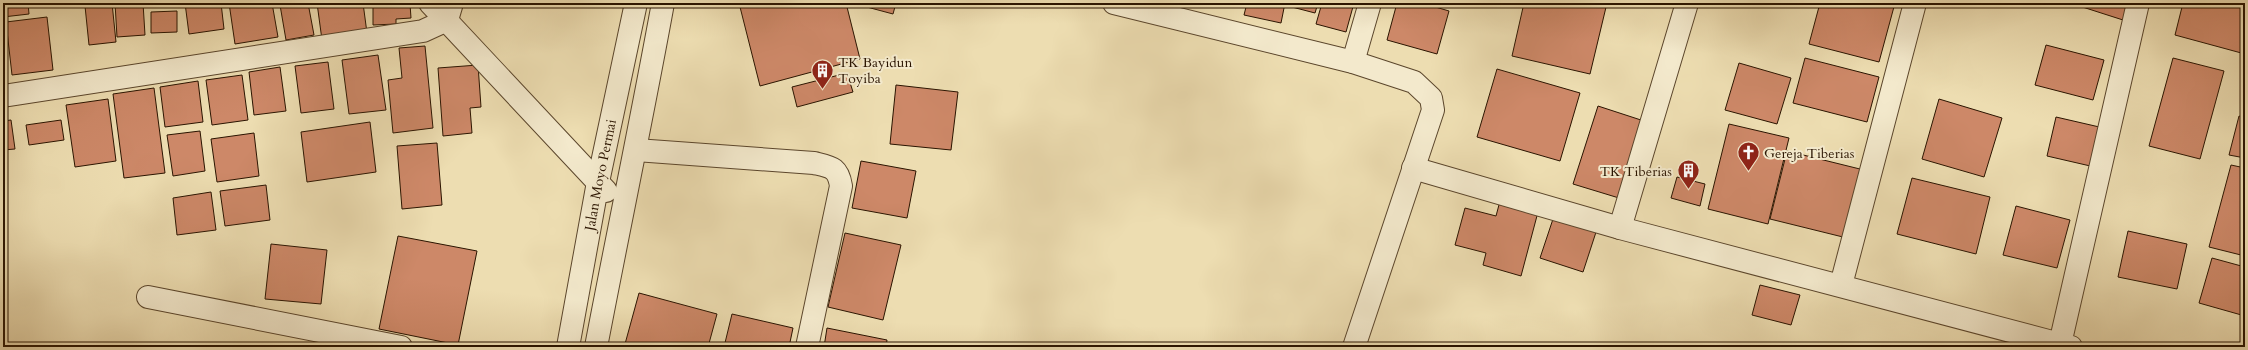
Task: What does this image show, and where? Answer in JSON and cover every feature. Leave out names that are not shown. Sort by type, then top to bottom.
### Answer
[{"type":"street","points":[[430,3],[449,12],[622,211]]},
{"type":"street","name":"Jalan Moyo Permai","points":[[568,347],[598,182],[636,3]]},
{"type":"street","name":"Jalan Moyo Permai","points":[[596,347],[622,211],[636,150],[663,3]]},
{"type":"street","points":[[1114,3],[1353,62],[1414,82],[1431,98],[1432,110],[1354,347]]},
{"type":"street","points":[[1353,62],[1370,3]]},
{"type":"street","points":[[1620,228],[1687,3]]},
{"type":"street","points":[[1841,285],[1915,3]]},
{"type":"street","points":[[1413,168],[1620,228],[1841,285],[2066,346],[2138,3]]},
{"type":"street","points":[[3,96],[423,31],[449,12]]},
{"type":"street","points":[[636,150],[814,163],[833,168],[839,175],[841,186],[807,347]]},
{"type":"street","points":[[148,297],[401,347]]},
{"type":"building","points":[[3,3],[28,3],[29,14],[3,17]]},
{"type":"building","points":[[112,3],[116,42],[89,45],[85,6]]},
{"type":"building","points":[[115,3],[143,3],[145,35],[117,37]]},
{"type":"building","points":[[185,3],[221,3],[224,29],[189,34]]},
{"type":"building","points":[[229,3],[272,3],[278,37],[235,44]]},
{"type":"building","points":[[289,3],[308,3],[314,35],[286,40],[280,5]]},
{"type":"building","points":[[317,3],[363,3],[367,33],[322,40]]},
{"type":"building","points":[[373,3],[410,4],[411,18],[396,19],[396,24],[373,25]]},
{"type":"building","points":[[739,3],[846,3],[860,59],[760,86]]},
{"type":"building","points":[[852,3],[896,3],[893,14]]},
{"type":"building","points":[[1247,3],[1285,3],[1281,23],[1244,15]]},
{"type":"building","points":[[1293,3],[1318,3],[1315,13],[1292,7]]},
{"type":"building","points":[[1322,3],[1354,3],[1346,32],[1316,24]]},
{"type":"building","points":[[1397,3],[1422,3],[1449,11],[1437,54],[1387,40]]},
{"type":"building","points":[[1524,3],[1607,3],[1590,74],[1512,56]]},
{"type":"building","points":[[1820,3],[1895,3],[1879,62],[1809,44]]},
{"type":"building","points":[[2070,3],[2129,3],[2123,20]]},
{"type":"building","points":[[2183,3],[2245,3],[2245,54],[2175,35]]},
{"type":"building","points":[[177,11],[177,32],[151,33],[151,12]]},
{"type":"building","points":[[47,17],[53,70],[12,75],[6,22]]},
{"type":"building","points":[[2046,45],[2104,60],[2093,100],[2035,85]]},
{"type":"building","points":[[425,46],[433,128],[393,133],[388,80],[402,78],[399,48]]},
{"type":"building","points":[[378,55],[386,110],[349,114],[342,60]]},
{"type":"building","points":[[1805,58],[1879,77],[1867,122],[1793,103]]},
{"type":"building","points":[[2173,58],[2224,71],[2200,159],[2149,146]]},
{"type":"building","points":[[328,62],[334,109],[301,113],[295,66]]},
{"type":"building","points":[[1739,63],[1791,78],[1777,124],[1725,110]]},
{"type":"building","points":[[478,65],[481,107],[470,108],[472,133],[443,136],[438,68]]},
{"type":"building","points":[[280,67],[286,111],[254,115],[249,72]]},
{"type":"building","points":[[1497,69],[1580,93],[1560,161],[1477,137]]},
{"type":"building","name":"TK Bayidun Toyiba","points":[[847,73],[853,92],[797,107],[792,87]]},
{"type":"building","points":[[242,75],[248,120],[212,125],[206,80]]},
{"type":"building","points":[[198,81],[203,122],[165,127],[160,87]]},
{"type":"building","points":[[896,85],[958,92],[951,150],[890,144]]},
{"type":"building","points":[[154,88],[165,173],[124,178],[113,94]]},
{"type":"building","points":[[108,99],[116,161],[75,167],[66,105]]},
{"type":"building","points":[[1939,99],[2002,118],[1984,177],[1922,159]]},
{"type":"building","points":[[1598,106],[1644,121],[1619,198],[1573,184]]},
{"type":"building","points":[[2239,116],[2245,118],[2245,158],[2229,155]]},
{"type":"building","points":[[2056,117],[2108,129],[2099,168],[2047,156]]},
{"type":"building","points":[[11,120],[15,149],[3,150],[3,121]]},
{"type":"building","points":[[61,120],[64,140],[29,145],[26,125]]},
{"type":"building","points":[[370,122],[376,172],[307,182],[301,132]]},
{"type":"building","name":"Gereja Tiberias","points":[[1729,124],[1789,138],[1768,224],[1708,209]]},
{"type":"building","points":[[200,131],[205,171],[173,176],[167,135]]},
{"type":"building","points":[[254,133],[259,176],[217,182],[211,139]]},
{"type":"building","points":[[437,143],[442,205],[402,209],[397,146]]},
{"type":"building","points":[[1787,151],[1868,171],[1851,239],[1770,219]]},
{"type":"building","points":[[861,161],[916,171],[907,218],[852,208]]},
{"type":"building","points":[[2231,165],[2245,168],[2245,256],[2209,247]]},
{"type":"building","name":"TK Tiberias","points":[[1677,177],[1705,184],[1700,206],[1671,198]]},
{"type":"building","points":[[1912,178],[1990,197],[1976,254],[1897,234]]},
{"type":"building","points":[[266,185],[270,220],[225,226],[220,191]]},
{"type":"building","points":[[211,192],[216,230],[177,235],[173,198]]},
{"type":"building","points":[[1500,201],[1538,212],[1521,276],[1483,265],[1486,253],[1455,245],[1465,208],[1496,216]]},
{"type":"building","points":[[2016,206],[2070,220],[2057,268],[2003,255]]},
{"type":"building","points":[[1555,213],[1598,226],[1583,272],[1540,258]]},
{"type":"building","points":[[2128,231],[2187,244],[2177,289],[2118,277]]},
{"type":"building","points":[[845,233],[901,245],[883,320],[828,307]]},
{"type":"building","points":[[398,236],[477,251],[458,345],[379,329]]},
{"type":"building","points":[[271,244],[327,250],[321,304],[265,299]]},
{"type":"building","points":[[2212,258],[2245,267],[2245,316],[2199,303]]},
{"type":"building","points":[[1760,285],[1800,295],[1791,325],[1752,315]]},
{"type":"building","points":[[639,293],[717,314],[708,347],[637,347],[625,344]]},
{"type":"building","points":[[732,314],[793,328],[789,347],[724,347]]},
{"type":"building","points":[[827,328],[887,340],[886,347],[824,347]]},
{"type":"place","name":"TK Bayidun Toyiba","points":[[822,90]]},
{"type":"place","name":"Gereja Tiberias","points":[[1748,172]]},
{"type":"place","name":"TK Tiberias","points":[[1688,190]]}]
